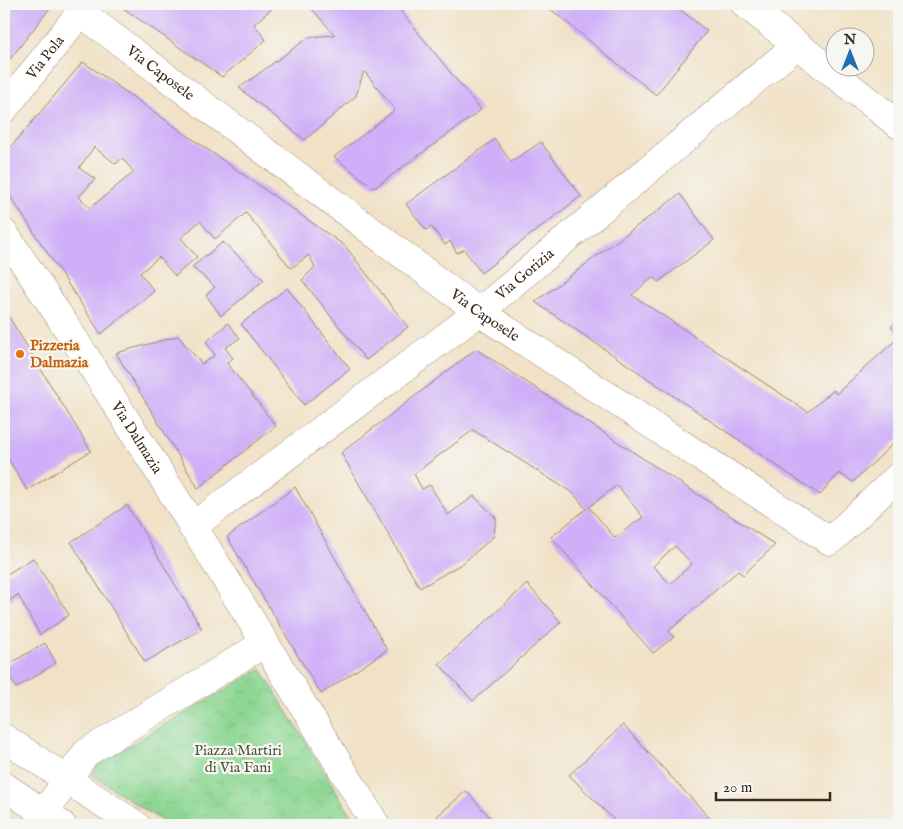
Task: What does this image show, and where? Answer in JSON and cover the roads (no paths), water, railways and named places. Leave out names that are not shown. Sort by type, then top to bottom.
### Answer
[{"type":"street","points":[[745,4],[899,125]]},
{"type":"street","name":"Via Pola","points":[[4,109],[83,8]]},
{"type":"street","name":"Via Caposele","points":[[83,8],[479,312],[830,541],[899,476]]},
{"type":"street","name":"Via Gorizia","points":[[192,527],[479,312],[797,45]]},
{"type":"street","name":"Via Dalmazia","points":[[4,233],[81,348],[265,643]]},
{"type":"street","points":[[7,793],[53,819],[67,779],[86,753],[265,643],[376,825]]},
{"type":"street","points":[[4,738],[136,825]]},
{"type":"place","name":"Pizzeria Dalmazia","points":[[20,354]]},
{"type":"park label","name":"Piazza Martiri di Via Fani","points":[[238,758]]}]
